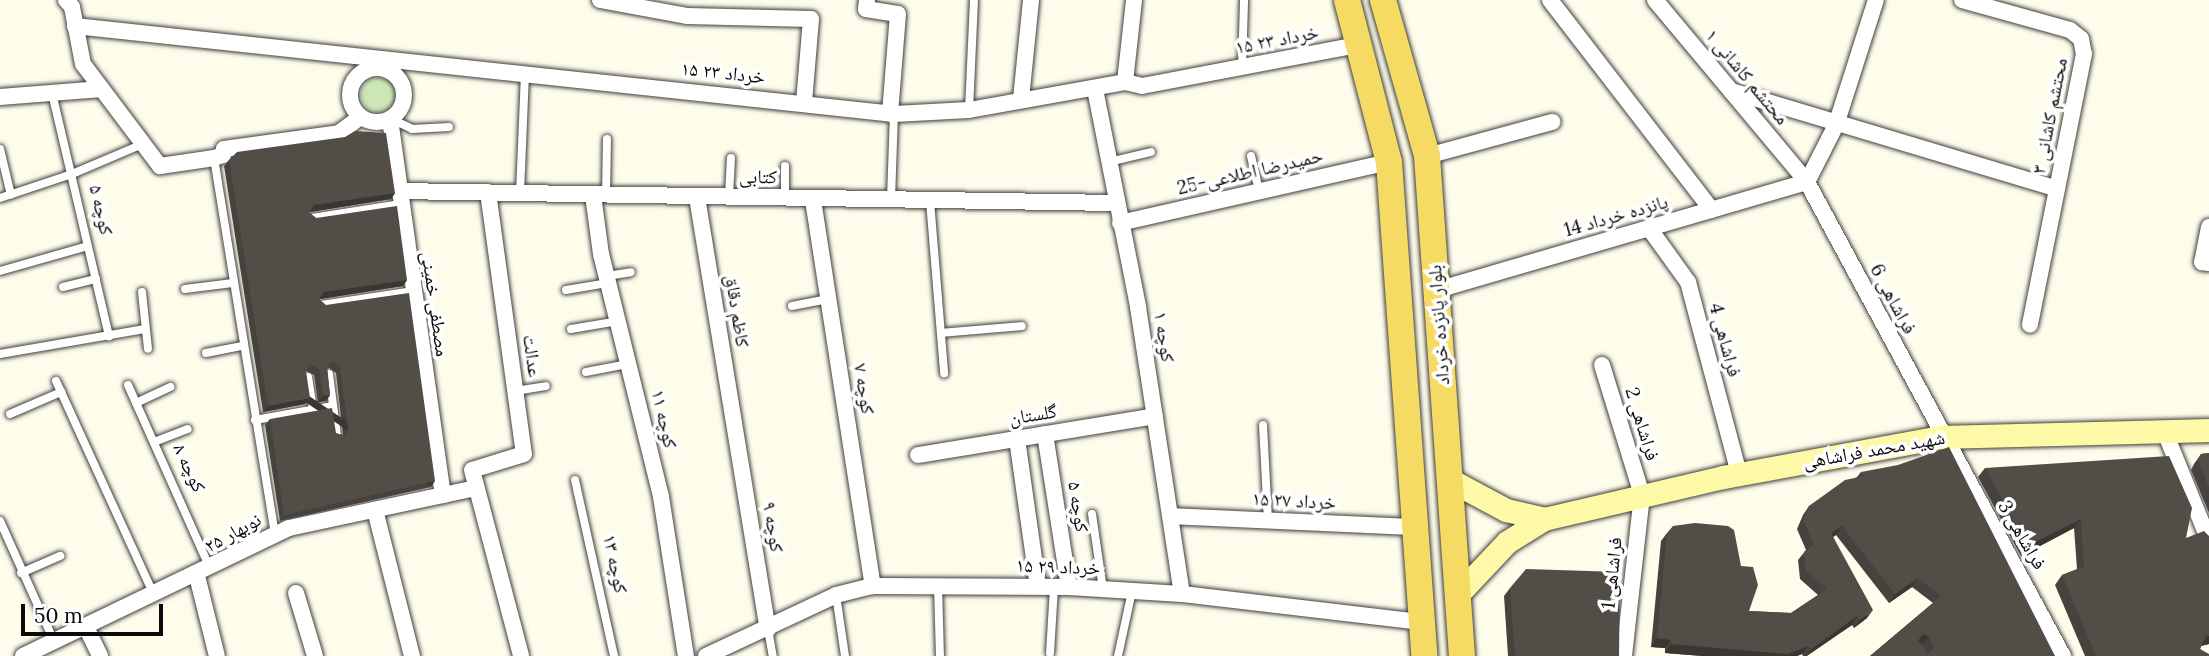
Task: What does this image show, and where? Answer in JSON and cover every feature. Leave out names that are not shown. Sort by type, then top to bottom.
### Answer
[{"type":"main road","name":"بلوار پانزده خرداد","points":[[1347,0],[1362,44],[1389,162],[1424,656]]},
{"type":"main road","name":"بلوار پانزده خرداد","points":[[1383,0],[1427,156],[1462,656]]},
{"type":"main road","name":"شهید محمد فراشاهی","points":[[1544,519],[1739,474],[1942,437],[2209,430]]},
{"type":"main road","points":[[1450,480],[1506,510],[1544,519]]},
{"type":"main road","points":[[1458,594],[1507,542],[1544,519]]},
{"type":"street","points":[[66,0],[83,64],[160,166],[214,158],[223,155],[224,149],[339,133],[360,117]]},
{"type":"street","points":[[600,0],[687,16],[811,19],[804,103]]},
{"type":"street","points":[[867,0],[866,9],[898,14],[892,114]]},
{"type":"street","points":[[1021,99],[1031,0]]},
{"type":"street","points":[[1125,82],[1134,0]]},
{"type":"street","points":[[1550,0],[1712,210]]},
{"type":"street","name":"محتشم کاشانی ۱","points":[[1654,0],[1807,182]]},
{"type":"street","points":[[1807,182],[1836,125],[1876,0]]},
{"type":"street","name":"محتشم کاشانی ۳","points":[[1962,0],[2070,30],[2081,39],[2084,54],[2030,325]]},
{"type":"street","name":"۱۵ خرداد ۲۳","points":[[75,26],[378,64],[525,72],[892,114],[969,110],[1125,82],[1142,86],[1362,44]]},
{"type":"street","points":[[378,64],[395,74],[404,91],[401,109],[390,119],[377,122],[360,117],[351,103],[351,86],[361,73],[378,64]]},
{"type":"street","points":[[0,97],[102,89]]},
{"type":"street","name":"کوچه ۱","points":[[1095,89],[1155,416],[1182,594]]},
{"type":"street","points":[[1731,91],[1836,125],[2057,189]]},
{"type":"street","name":"مصطفی خمینی","points":[[390,119],[412,291],[443,495]]},
{"type":"street","points":[[1427,156],[1552,122]]},
{"type":"street","name":"حمیدرضا اطلاعی-25","points":[[1120,223],[1389,162]]},
{"type":"street","name":"پانزده خرداد 14","points":[[1437,290],[1807,182]]},
{"type":"street","name":"فراشاهی 6","points":[[1807,182],[1942,437]]},
{"type":"street","name":"عدالت","points":[[476,488],[472,470],[524,454],[488,192]]},
{"type":"street","name":"کتابی","points":[[399,197],[520,192],[813,200],[1116,203]]},
{"type":"street","name":"کوچه ۱۱","points":[[599,195],[608,279],[661,497],[686,656]]},
{"type":"street","name":"کاظم دقاق","points":[[696,197],[735,432]]},
{"type":"street","name":"کوچه ۷","points":[[813,200],[873,586]]},
{"type":"street","points":[[2206,262],[2209,227]]},
{"type":"street","name":"فراشاهی 4","points":[[1648,228],[1688,282],[1739,474]]},
{"type":"street","name":"فراشاهی 2","points":[[1602,365],[1642,495]]},
{"type":"street","name":"گلستان","points":[[918,455],[1155,416]]},
{"type":"street","points":[[2164,430],[2209,541]]},
{"type":"street","name":"کوچه ۹","points":[[735,432],[768,629]]},
{"type":"street","name":"کوچه ۵","points":[[1045,434],[1054,587]]},
{"type":"street","name":"فراشاهی 3","points":[[1942,437],[2063,656]]},
{"type":"street","points":[[1017,439],[1054,587]]},
{"type":"street","points":[[476,488],[521,656]]},
{"type":"street","name":"نوبهار ۲۵","points":[[23,656],[204,573],[275,534],[476,488]]},
{"type":"street","name":"فراشاهی 1","points":[[1624,656],[1642,495]]},
{"type":"street","points":[[374,510],[410,651]]},
{"type":"street","name":"۱۵ خرداد ۲۷","points":[[1171,516],[1415,527]]},
{"type":"street","points":[[204,573],[217,656]]},
{"type":"street","name":"۱۵ خرداد ۲۹","points":[[706,656],[836,595],[873,586],[1054,587],[1182,594],[1422,622]]},
{"type":"street","points":[[296,593],[315,656]]},
{"type":"street","points":[[86,627],[100,656]]},
{"type":"lane","points":[[969,110],[974,0]]},
{"type":"lane","points":[[1242,69],[1244,0]]},
{"type":"lane","points":[[520,192],[525,72]]},
{"type":"lane","name":"کوچه ۵","points":[[52,93],[109,336]]},
{"type":"lane","points":[[891,200],[892,114]]},
{"type":"lane","points":[[390,119],[412,129],[449,127]]},
{"type":"lane","points":[[599,195],[607,139]]},
{"type":"lane","points":[[0,198],[72,174],[145,143]]},
{"type":"lane","points":[[0,149],[11,195]]},
{"type":"lane","points":[[1108,162],[1151,152]]},
{"type":"lane","points":[[1251,156],[1259,192]]},
{"type":"lane","points":[[214,158],[242,346],[275,534]]},
{"type":"lane","points":[[729,198],[731,158]]},
{"type":"lane","points":[[785,166],[785,199]]},
{"type":"lane","points":[[310,218],[399,197]]},
{"type":"lane","points":[[930,201],[944,373]]},
{"type":"lane","points":[[0,271],[88,246]]},
{"type":"lane","points":[[566,290],[631,272]]},
{"type":"lane","points":[[63,287],[96,279]]},
{"type":"lane","points":[[186,289],[233,283]]},
{"type":"lane","points":[[321,305],[412,291]]},
{"type":"lane","points":[[142,292],[148,349]]},
{"type":"lane","points":[[792,306],[829,299]]},
{"type":"lane","points":[[571,329],[619,321]]},
{"type":"lane","points":[[941,334],[1022,326]]},
{"type":"lane","points":[[0,354],[145,329]]},
{"type":"lane","points":[[206,352],[242,346]]},
{"type":"lane","points":[[586,372],[629,363]]},
{"type":"lane","points":[[328,374],[337,436]]},
{"type":"lane","points":[[308,377],[313,410]]},
{"type":"lane","points":[[56,381],[155,595]]},
{"type":"lane","name":"کوچه ۸","points":[[128,385],[154,442],[204,573]]},
{"type":"lane","points":[[515,391],[546,386]]},
{"type":"lane","points":[[136,403],[171,387]]},
{"type":"lane","points":[[10,414],[61,391]]},
{"type":"lane","points":[[255,421],[333,406]]},
{"type":"lane","points":[[1263,425],[1268,522]]},
{"type":"lane","points":[[154,442],[188,429]]},
{"type":"lane","name":"کوچه ۱۳","points":[[575,480],[614,656]]},
{"type":"lane","points":[[1092,514],[1103,590]]},
{"type":"lane","points":[[0,520],[21,573],[54,641]]},
{"type":"lane","points":[[21,573],[60,556]]},
{"type":"lane","points":[[938,586],[940,656]]},
{"type":"lane","points":[[1050,653],[1054,587]]},
{"type":"lane","points":[[1118,656],[1132,591]]},
{"type":"lane","points":[[836,595],[845,656]]},
{"type":"lane","points":[[768,629],[773,656]]},
{"type":"green space","points":[[378,78],[390,83],[395,95],[390,107],[378,112],[366,107],[361,95],[366,83]]},
{"type":"building","points":[[355,131],[386,133],[395,193],[314,205],[309,212],[316,218],[397,206],[407,280],[324,292],[319,299],[326,305],[409,293],[435,481],[284,515],[270,419],[332,408],[336,433],[345,436],[348,429],[340,367],[333,361],[327,366],[330,395],[323,396],[319,369],[311,365],[306,371],[310,398],[268,406],[229,160],[237,152],[345,137]]},
{"type":"building","points":[[1949,447],[2055,656],[1870,656],[1941,596],[1918,578],[1895,594],[1842,526],[1831,533],[1873,610],[1860,620],[1857,616],[1811,649],[1808,646],[1788,654],[1671,644],[1671,640],[1657,638],[1667,533],[1673,526],[1695,523],[1728,526],[1734,530],[1741,566],[1753,567],[1758,585],[1749,611],[1791,613],[1827,589],[1806,571],[1804,552],[1814,545],[1803,520],[1809,506],[1845,480],[1864,476],[1861,472],[1898,465]],"holes":[[[1923,634],[1929,636],[1934,648],[1928,654],[1918,640]]]},
{"type":"building","points":[[2209,453],[2209,487],[2198,460],[2201,454]]},
{"type":"building","points":[[2169,456],[2192,508],[2186,538],[2204,531],[2209,536],[2209,636],[2206,636],[2200,649],[2209,656],[2096,656],[2062,575],[2084,567],[2081,519],[2027,546],[1985,468]]},
{"type":"building","points":[[1526,569],[1620,572],[1619,656],[1515,656],[1510,588]]}]
